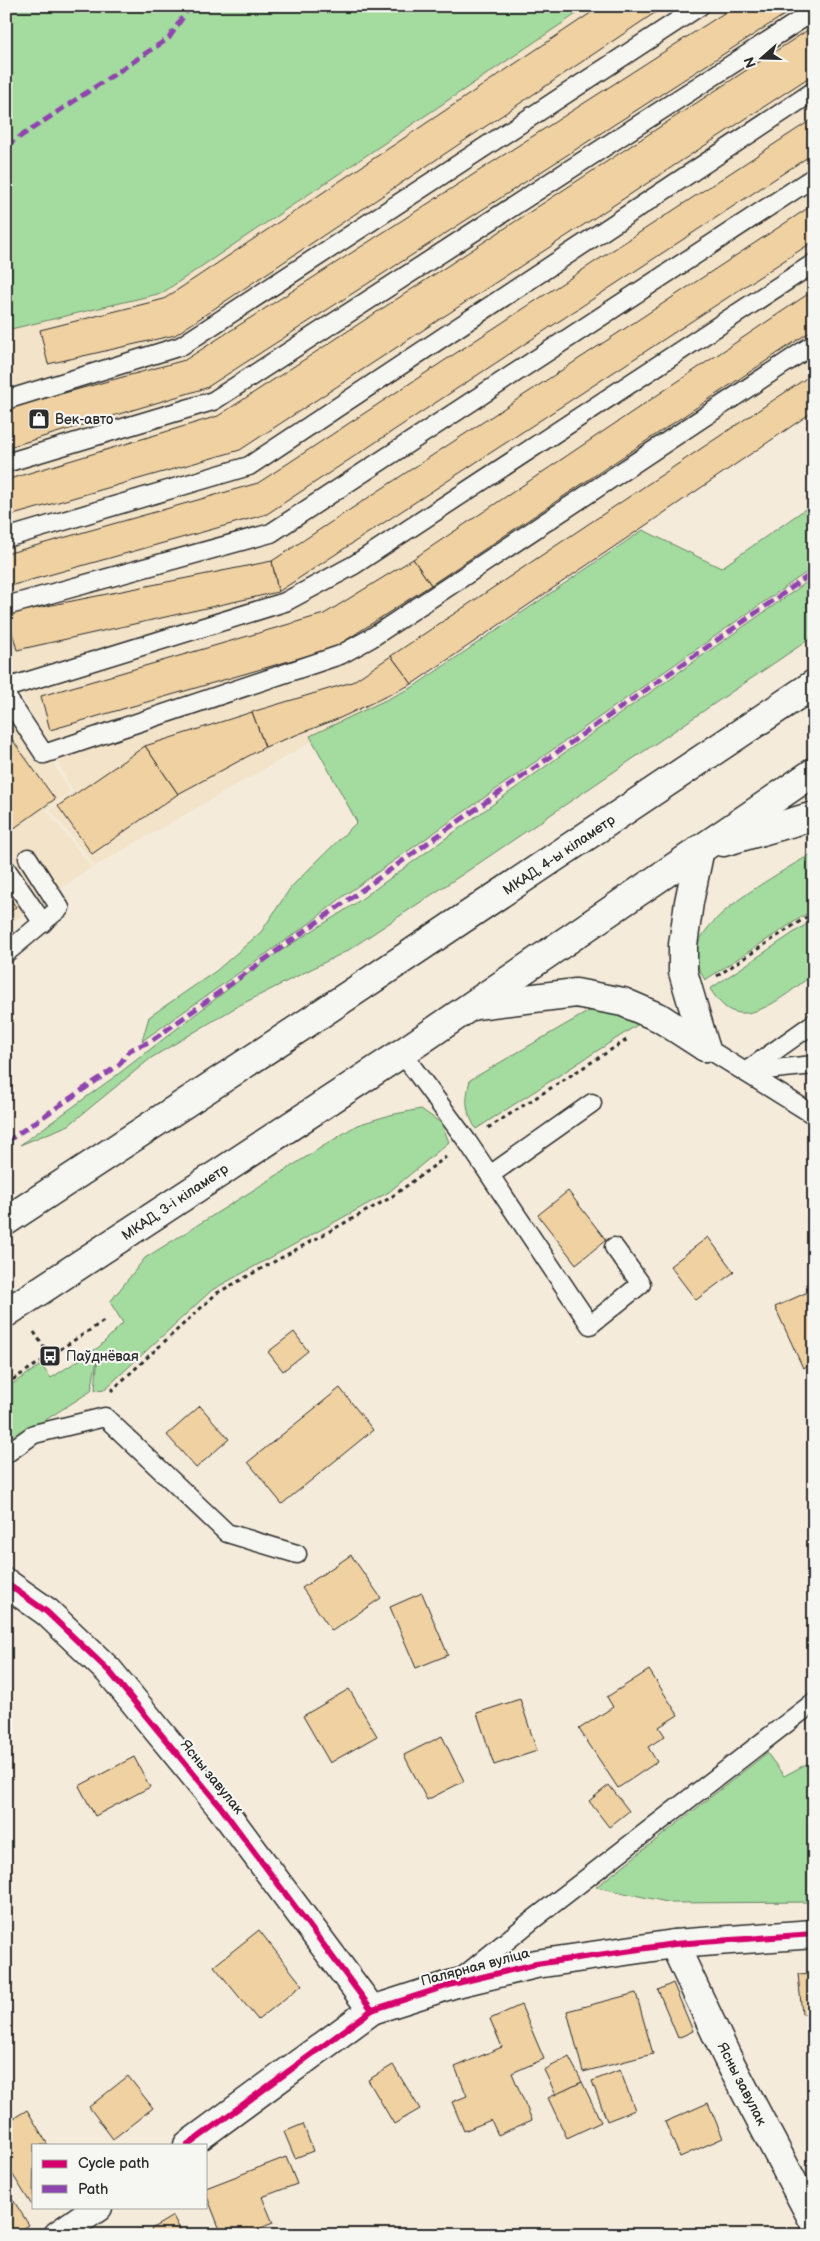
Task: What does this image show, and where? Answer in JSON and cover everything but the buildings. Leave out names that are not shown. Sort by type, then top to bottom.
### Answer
[{"type":"main road","name":"МКАД, 4-ы кіламетр","points":[[6,1221],[304,1025],[814,684]]},
{"type":"main road","points":[[402,1053],[814,772]]},
{"type":"main road","points":[[700,849],[814,816]]},
{"type":"main road","points":[[700,849],[689,902],[683,945],[684,972],[706,1047]]},
{"type":"main road","points":[[472,1005],[576,993],[623,1002],[660,1018],[706,1047]]},
{"type":"main road","name":"МКАД, 3-і кіламетр","points":[[6,1312],[342,1090],[402,1053]]},
{"type":"main road","name":"Ясны завулак","points":[[6,1584],[46,1612],[109,1672],[220,1806],[372,2010]]},
{"type":"main road","name":"Палярная вуліца","points":[[189,2144],[372,2010],[454,1984],[536,1964],[674,1944],[814,1934]]},
{"type":"main road","name":"Ясны завулак","points":[[674,1944],[727,2057],[814,2222]]},
{"type":"main road","points":[[58,2235],[97,2208]]},
{"type":"lane","points":[[6,400],[181,346],[700,6]]},
{"type":"lane","points":[[6,463],[213,402],[814,11]]},
{"type":"lane","points":[[6,538],[249,466],[814,91]]},
{"type":"lane","points":[[6,606],[271,533],[814,177]]},
{"type":"lane","points":[[6,688],[285,602],[354,565],[814,263]]},
{"type":"lane","points":[[6,696],[44,754],[340,655],[370,638],[814,344]]},
{"type":"lane","points":[[6,953],[60,908],[28,858]]},
{"type":"lane","points":[[6,868],[43,922]]},
{"type":"lane","points":[[745,1072],[814,1023]]},
{"type":"lane","points":[[706,1047],[814,1115]]},
{"type":"lane","points":[[402,1053],[467,1141],[506,1203],[590,1325],[641,1284],[614,1247]]},
{"type":"lane","points":[[745,1072],[814,1065]]},
{"type":"lane","points":[[490,1175],[592,1103]]},
{"type":"lane","points":[[6,1454],[34,1434],[105,1416],[227,1533],[297,1554]]},
{"type":"lane","points":[[454,1984],[530,1922],[814,1702]]},
{"type":"path","points":[[692,998],[709,981],[814,912]]},
{"type":"path","points":[[75,1424],[216,1293],[390,1198],[467,1141],[660,1018]]},
{"type":"path","points":[[6,1384],[104,1321]]},
{"type":"shaded area","points":[[586,6],[814,6],[814,411],[412,684],[95,866],[50,810],[73,791],[6,666],[6,329],[162,293]]},
{"type":"shaded area","points":[[6,679],[70,792],[46,810],[92,867],[6,926]]},
{"type":"green space","points":[[6,6],[588,6],[162,293],[7,330]]},
{"type":"green space","points":[[814,503],[814,567],[345,895],[310,923],[142,1041],[149,1017],[216,971],[261,932],[291,887],[357,822],[310,736],[413,687],[643,530],[721,568]]},
{"type":"green space","points":[[814,577],[814,636],[347,951],[238,1006],[151,1058],[69,1125],[20,1145],[117,1075],[263,962],[353,905]]},
{"type":"green space","points":[[814,852],[814,909],[705,980],[697,963],[696,952],[702,937],[713,923],[728,908],[746,895]]},
{"type":"green space","points":[[814,919],[814,974],[783,997],[759,1010],[747,1013],[736,1012],[725,1007],[719,1001],[710,989]]},
{"type":"green space","points":[[613,1010],[645,1020],[476,1129],[467,1105],[470,1080],[589,1011]]},
{"type":"green space","points":[[421,1109],[441,1123],[449,1142],[389,1192],[212,1290],[105,1389],[95,1390],[98,1355],[91,1391],[6,1445],[6,1388],[41,1365],[51,1378],[99,1347],[123,1323],[110,1302],[145,1258],[357,1125],[390,1115]]},
{"type":"green space","points":[[767,1753],[784,1776],[814,1760],[814,1902],[672,1903],[596,1887]]},
{"type":"marked path","points":[[6,146],[169,38],[190,6]]},
{"type":"marked path","points":[[6,1142],[119,1065],[130,1050],[151,1041],[429,842],[814,572]]},
{"type":"cycle path","points":[[6,1583],[47,1612],[109,1671],[220,1806],[372,2010]]},
{"type":"cycle path","points":[[189,2144],[372,2010],[453,1984],[536,1964],[674,1944],[814,1934]]},
{"type":"place","name":"Век-авто","points":[[39,419]]},
{"type":"place","name":"Паўднёвая","points":[[50,1356]]}]
